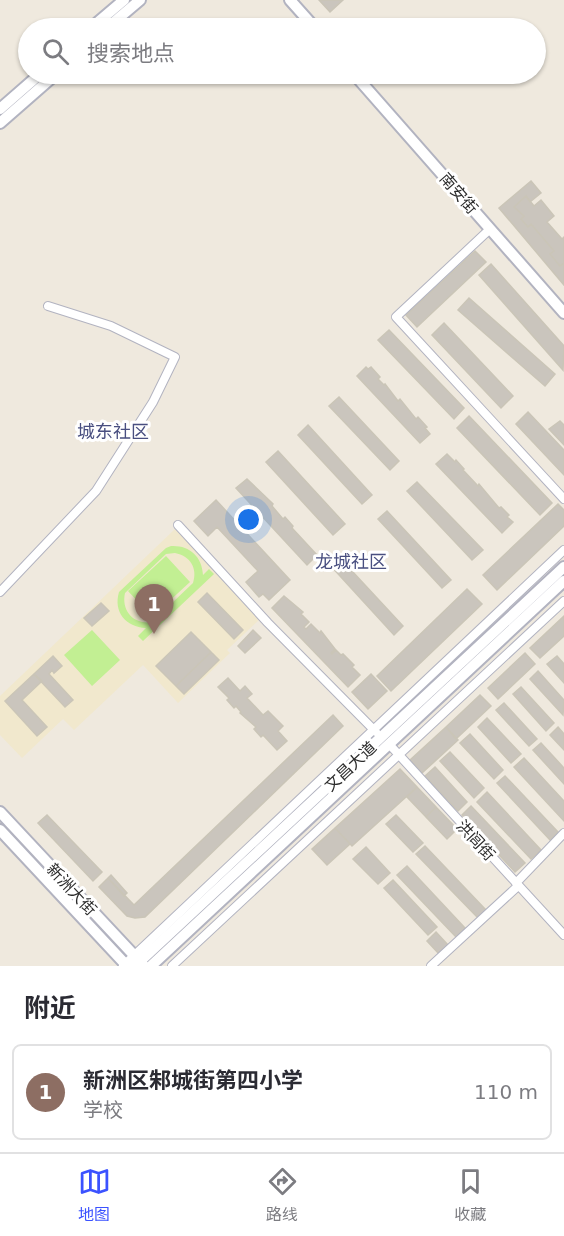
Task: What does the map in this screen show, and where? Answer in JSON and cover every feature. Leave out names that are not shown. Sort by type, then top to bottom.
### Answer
[{"type":"main road","points":[[103,18],[124,0]]},
{"type":"main road","points":[[119,18],[140,0]]},
{"type":"main road","points":[[290,0],[306,18]]},
{"type":"main road","points":[[0,109],[29,84]]},
{"type":"main road","points":[[0,123],[45,84]]},
{"type":"main road","name":"南安街","points":[[363,84],[564,314]]},
{"type":"main road","name":"文昌大道","points":[[133,964],[564,567]]},
{"type":"main road","name":"文昌大道","points":[[151,966],[381,737],[564,581]]},
{"type":"main road","name":"新洲大街","points":[[0,812],[133,964]]},
{"type":"main road","name":"新洲大街","points":[[1,833],[133,964]]},
{"type":"street","points":[[490,229],[396,317],[564,499]]},
{"type":"street","points":[[0,592],[96,491],[153,402],[176,357],[111,326],[48,306]]},
{"type":"street","name":"洪闾街","points":[[178,525],[268,623],[399,755],[564,935]]},
{"type":"street","points":[[381,737],[564,550]]},
{"type":"street","points":[[172,966],[564,601]]},
{"type":"street","points":[[431,966],[517,884],[564,833]]},
{"type":"shaded area","points":[[175,529],[260,619],[227,650],[230,653],[178,703],[143,665],[74,730],[63,719],[22,758],[0,735],[0,696]]},
{"type":"green space","points":[[178,546],[189,550],[200,562],[203,575],[209,569],[214,574],[143,641],[138,636],[146,628],[132,625],[123,617],[118,606],[119,592],[166,548]],"holes":[[[166,554],[180,555],[192,564],[193,583],[152,622],[134,619],[125,606],[125,593]]]},
{"type":"green space","points":[[166,556],[190,582],[152,617],[128,591]]},
{"type":"green space","points":[[92,630],[120,660],[92,686],[64,655]]},
{"type":"building","points":[[319,0],[343,0],[330,12]]},
{"type":"building","points":[[531,181],[541,193],[530,202],[526,196],[514,207],[524,216],[521,219],[528,227],[531,224],[554,251],[550,254],[560,266],[564,263],[564,285],[499,208]]},
{"type":"building","points":[[526,196],[534,206],[541,200],[554,216],[547,222],[562,239],[564,237],[564,263],[560,266],[550,254],[554,251],[531,224],[528,227],[521,219],[524,216],[514,207]]},
{"type":"building","points":[[475,251],[486,262],[417,327],[406,315]]},
{"type":"building","points":[[491,264],[564,346],[563,370],[479,275]]},
{"type":"building","points":[[469,298],[555,374],[545,386],[458,310]]},
{"type":"building","points":[[444,323],[513,396],[501,408],[432,335]]},
{"type":"building","points":[[389,330],[464,408],[454,419],[378,340]]},
{"type":"building","points":[[366,367],[368,369],[371,367],[380,377],[378,379],[385,384],[398,401],[400,399],[416,419],[418,417],[427,427],[425,428],[430,434],[420,443],[357,376]]},
{"type":"building","points":[[339,397],[399,461],[390,470],[329,406]]},
{"type":"building","points":[[528,412],[564,450],[564,475],[516,424]]},
{"type":"building","points":[[469,416],[552,503],[540,515],[457,428]]},
{"type":"building","points":[[560,421],[564,425],[564,445],[549,429]]},
{"type":"building","points":[[308,425],[372,495],[362,504],[298,435]]},
{"type":"building","points":[[278,451],[345,524],[333,535],[266,462]]},
{"type":"building","points":[[447,454],[455,462],[456,460],[499,508],[501,507],[509,515],[507,517],[513,522],[502,533],[436,464]]},
{"type":"building","points":[[247,479],[273,504],[272,506],[283,519],[285,517],[317,555],[307,565],[236,488]]},
{"type":"building","points":[[417,482],[483,550],[472,560],[407,491]]},
{"type":"building","points":[[216,500],[290,580],[269,600],[263,594],[259,597],[246,582],[258,571],[217,527],[208,536],[194,521]]},
{"type":"building","points":[[558,504],[564,510],[564,526],[497,590],[483,575]]},
{"type":"building","points":[[387,511],[451,580],[442,588],[378,519]]},
{"type":"building","points":[[339,557],[403,626],[394,635],[330,565]]},
{"type":"building","points":[[467,589],[482,604],[391,691],[377,676]]},
{"type":"building","points":[[207,593],[243,630],[234,639],[198,602]]},
{"type":"building","points":[[284,596],[303,612],[301,614],[309,622],[304,627],[306,629],[311,624],[320,633],[321,631],[335,649],[331,653],[336,650],[354,665],[352,667],[360,675],[348,687],[272,608]]},
{"type":"building","points":[[101,603],[109,611],[92,626],[84,618]]},
{"type":"building","points":[[564,616],[564,636],[540,658],[530,648]]},
{"type":"building","points":[[253,630],[261,638],[245,653],[238,646]]},
{"type":"building","points":[[191,632],[211,652],[176,686],[156,666]]},
{"type":"building","points":[[211,652],[219,660],[184,694],[176,686]]},
{"type":"building","points":[[525,653],[535,664],[498,699],[488,688]]},
{"type":"building","points":[[53,656],[62,666],[54,673],[52,670],[49,674],[73,700],[65,707],[34,674]]},
{"type":"building","points":[[557,656],[564,664],[564,683],[547,664]]},
{"type":"building","points":[[538,671],[564,700],[563,715],[530,679]]},
{"type":"building","points":[[34,674],[42,681],[22,700],[47,727],[37,736],[5,701]]},
{"type":"building","points":[[371,674],[387,691],[368,709],[352,692]]},
{"type":"building","points":[[228,678],[240,691],[245,686],[252,694],[247,698],[263,715],[268,711],[283,726],[278,731],[287,741],[277,750],[263,735],[261,737],[254,729],[256,727],[240,713],[236,706],[234,708],[227,700],[229,698],[218,687]]},
{"type":"building","points":[[521,687],[554,723],[546,731],[513,694]]},
{"type":"building","points":[[480,695],[491,706],[456,739],[446,727]]},
{"type":"building","points":[[504,703],[537,739],[529,746],[496,710]]},
{"type":"building","points":[[333,715],[343,726],[145,917],[127,916],[99,887],[108,878],[134,905]]},
{"type":"building","points":[[487,718],[521,754],[511,763],[478,727]]},
{"type":"building","points":[[446,727],[458,740],[422,773],[410,760]]},
{"type":"building","points":[[558,727],[564,734],[564,750],[550,735]]},
{"type":"building","points":[[470,734],[503,770],[494,779],[460,743]]},
{"type":"building","points":[[541,743],[564,768],[564,784],[533,750]]},
{"type":"building","points":[[450,752],[484,788],[474,798],[440,761]]},
{"type":"building","points":[[524,758],[564,801],[564,821],[514,767]]},
{"type":"building","points":[[435,767],[467,802],[458,811],[425,776]]},
{"type":"building","points":[[400,769],[417,787],[352,846],[335,828]]},
{"type":"building","points":[[505,776],[558,832],[550,840],[497,783]]},
{"type":"building","points":[[417,787],[436,807],[426,817],[407,797]]},
{"type":"building","points":[[487,792],[541,850],[531,859],[477,802]]},
{"type":"building","points":[[471,806],[525,863],[515,872],[462,815]]},
{"type":"building","points":[[436,807],[457,829],[447,839],[426,817]]},
{"type":"building","points":[[47,815],[102,872],[93,881],[38,823]]},
{"type":"building","points":[[396,815],[423,843],[413,852],[386,824]]},
{"type":"building","points":[[335,828],[350,844],[327,865],[312,849]]},
{"type":"building","points":[[425,846],[486,910],[478,918],[416,854]]},
{"type":"building","points":[[366,847],[390,873],[378,884],[353,859]]},
{"type":"building","points":[[407,866],[465,928],[456,937],[397,875]]},
{"type":"building","points":[[111,875],[127,893],[124,896],[108,878]]},
{"type":"building","points":[[393,880],[437,927],[428,935],[384,888]]},
{"type":"building","points":[[436,932],[448,945],[439,954],[427,941]]},
{"type":"place","name":"新洲区邾城街第四小学","points":[[154,634]]},
{"type":"district","name":"城东社区","points":[[113,432]]},
{"type":"district","name":"龙城社区","points":[[351,562]]}]
